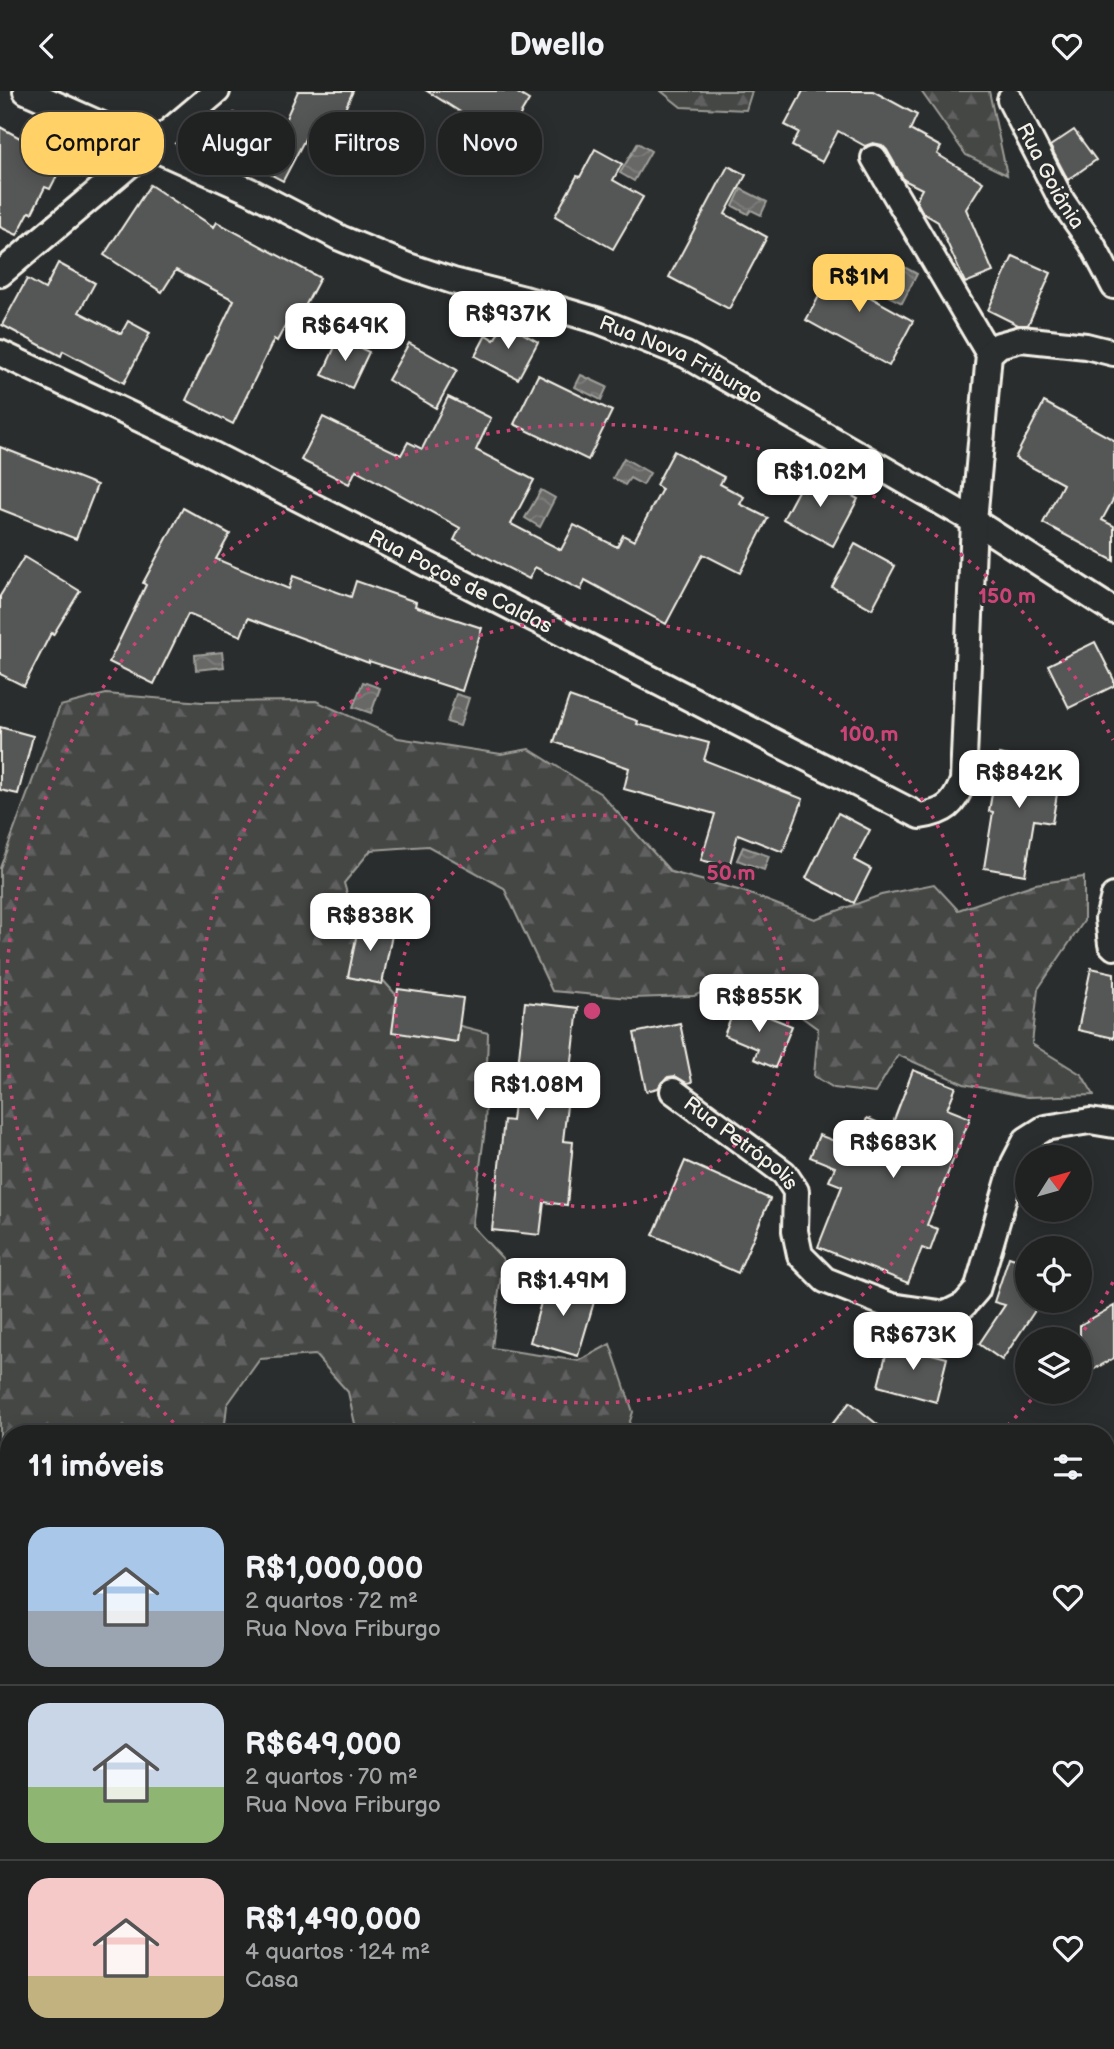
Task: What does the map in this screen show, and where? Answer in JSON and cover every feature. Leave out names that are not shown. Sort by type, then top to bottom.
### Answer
[{"type":"street","name":"Rua Nova Friburgo","points":[[26,91],[73,112]]},
{"type":"street","points":[[164,135],[217,91]]},
{"type":"street","name":"Rua Goiânia","points":[[1010,100],[1062,201],[1092,244],[1114,286]]},
{"type":"street","name":"Rua Nova Friburgo","points":[[164,152],[250,191],[340,238],[408,266],[599,321],[687,355],[974,521],[1114,611]]},
{"type":"street","points":[[874,158],[989,353],[974,521]]},
{"type":"street","points":[[0,274],[116,175]]},
{"type":"street","points":[[989,353],[999,345],[1021,338],[1087,346],[1114,353]]},
{"type":"street","name":"Rua Poços de Caldas","points":[[0,353],[186,441],[920,816],[936,814],[955,801],[963,781],[974,521]]},
{"type":"street","points":[[1114,895],[1108,919],[1111,944],[1114,947]]},
{"type":"street","name":"Rua Petrópolis","points":[[673,1091],[785,1173],[796,1191],[795,1231],[800,1255],[825,1280],[891,1306],[946,1314],[964,1305],[977,1290],[1014,1163],[1026,1140],[1045,1128],[1090,1121],[1114,1125]]},
{"type":"green space","points":[[661,91],[752,91],[746,110],[681,107]]},
{"type":"green space","points":[[921,91],[989,91],[1007,175],[966,155]]},
{"type":"green space","points":[[106,694],[202,702],[316,701],[398,738],[501,754],[529,749],[601,794],[671,872],[742,891],[815,919],[881,895],[934,884],[958,910],[1035,884],[1084,877],[1084,921],[1038,989],[1032,1044],[1082,1075],[1094,1095],[1027,1097],[964,1084],[898,1055],[875,1093],[834,1088],[814,1076],[818,1029],[777,999],[726,981],[694,996],[630,998],[552,991],[504,888],[428,846],[371,850],[344,883],[366,961],[413,1014],[488,1033],[485,1129],[472,1226],[503,1259],[492,1348],[579,1361],[610,1344],[633,1412],[629,1425],[355,1425],[348,1392],[315,1355],[260,1359],[227,1405],[225,1425],[0,1425],[0,868],[60,706]]},
{"type":"water","points":[[638,143],[651,151],[634,181],[620,173]]},
{"type":"water","points":[[741,189],[767,202],[761,215],[751,210],[748,214],[733,206]]},
{"type":"water","points":[[904,267],[917,274],[902,303],[888,296]]},
{"type":"water","points":[[581,375],[607,387],[601,400],[575,387]]},
{"type":"water","points":[[624,458],[650,473],[643,485],[630,478],[625,485],[613,478]]},
{"type":"water","points":[[541,490],[555,498],[540,527],[525,518]]},
{"type":"water","points":[[222,652],[224,667],[196,670],[195,655]]},
{"type":"water","points":[[363,682],[380,688],[371,713],[353,707]]},
{"type":"water","points":[[456,694],[469,698],[460,726],[447,722]]},
{"type":"water","points":[[743,847],[769,856],[764,870],[737,860]]},
{"type":"building","points":[[298,91],[353,91],[344,112],[309,112],[309,133],[295,158],[295,112],[289,112]]},
{"type":"building","points":[[427,91],[514,91],[529,100],[522,112],[460,112]]},
{"type":"building","points":[[803,91],[873,91],[917,115],[910,130],[941,147],[937,154],[983,182],[966,209],[993,272],[965,283],[938,222],[923,213],[916,200],[922,189],[904,180],[882,145],[873,143],[865,146],[838,131],[822,162],[792,146],[799,132],[785,125]]},
{"type":"building","points":[[0,127],[20,138],[21,136],[21,175],[57,175],[50,189],[45,187],[17,235],[0,227]]},
{"type":"building","points":[[1074,130],[1096,160],[1068,180],[1050,146]]},
{"type":"building","points":[[595,149],[622,164],[613,180],[643,197],[613,249],[555,216]]},
{"type":"building","points":[[728,166],[746,175],[725,214],[767,237],[729,309],[669,277]]},
{"type":"building","points":[[272,175],[286,175],[283,181]]},
{"type":"building","points":[[150,185],[214,227],[217,222],[320,278],[295,325],[288,321],[277,341],[274,339],[233,424],[186,400],[234,300],[176,270],[162,292],[104,255]]},
{"type":"building","points":[[841,256],[873,274],[863,293],[913,321],[889,366],[806,320]]},
{"type":"building","points":[[1013,256],[1051,273],[1028,325],[1018,325],[988,310]]},
{"type":"building","points":[[58,263],[95,283],[79,312],[121,334],[128,321],[150,333],[124,383],[63,351],[61,356],[2,325],[27,279],[45,289]]},
{"type":"building","points":[[504,323],[538,342],[518,379],[475,356],[486,335],[494,340]]},
{"type":"building","points":[[339,338],[369,352],[352,388],[322,375]]},
{"type":"building","points":[[409,343],[457,370],[436,408],[388,380]]},
{"type":"building","points":[[538,375],[612,411],[588,460],[514,424]]},
{"type":"building","points":[[448,397],[491,418],[476,450],[534,480],[511,524],[561,550],[574,525],[617,547],[623,535],[634,541],[662,489],[656,485],[674,451],[724,477],[720,484],[744,497],[740,504],[768,518],[740,573],[703,554],[666,624],[585,580],[581,590],[535,567],[529,579],[454,540],[460,528],[356,470],[349,484],[301,460],[323,417],[401,455],[408,442],[422,449]]},
{"type":"building","points":[[1044,402],[1114,440],[1114,498],[1102,520],[1114,526],[1114,561],[1043,523],[1063,484],[1015,458]]},
{"type":"building","points":[[0,447],[97,485],[76,539],[0,509]]},
{"type":"building","points":[[808,472],[858,499],[833,546],[783,519]]},
{"type":"building","points":[[183,508],[230,534],[216,559],[289,589],[293,576],[351,597],[356,581],[416,602],[415,606],[482,628],[462,691],[369,663],[248,618],[241,636],[188,614],[154,684],[109,662],[146,585],[143,583]]},
{"type":"building","points":[[855,544],[895,566],[872,609],[832,587]]},
{"type":"building","points":[[24,557],[80,591],[53,635],[51,633],[24,686],[0,674],[0,596]]},
{"type":"building","points":[[1095,642],[1114,680],[1114,686],[1069,708],[1048,665]]},
{"type":"building","points":[[569,697],[638,721],[637,724],[709,743],[704,760],[803,799],[783,852],[738,834],[729,867],[701,860],[715,814],[624,789],[629,768],[554,742]]},
{"type":"building","points":[[0,727],[33,736],[18,794],[0,790]]},
{"type":"building","points":[[999,754],[1062,765],[1052,823],[1034,820],[1025,875],[984,868],[993,812],[989,811]]},
{"type":"building","points":[[838,813],[870,830],[854,860],[871,869],[854,903],[806,878]]},
{"type":"building","points":[[359,923],[393,930],[382,984],[348,977]]},
{"type":"building","points":[[1091,968],[1114,973],[1114,1038],[1078,1030]]},
{"type":"building","points":[[398,989],[463,998],[457,1042],[392,1032]]},
{"type":"building","points":[[525,1002],[578,1008],[563,1141],[573,1142],[567,1205],[544,1202],[540,1235],[492,1230],[504,1120],[512,1121]]},
{"type":"building","points":[[737,1004],[792,1026],[775,1068],[754,1059],[758,1049],[724,1035]]},
{"type":"building","points":[[680,1023],[692,1082],[687,1083],[675,1076],[668,1077],[658,1088],[646,1091],[634,1033]]},
{"type":"building","points":[[913,1070],[956,1087],[947,1109],[970,1118],[927,1225],[938,1229],[930,1251],[922,1248],[908,1283],[818,1247],[842,1186],[829,1181],[835,1167],[810,1157],[819,1135],[855,1149],[867,1118],[891,1128]]},
{"type":"building","points":[[685,1161],[770,1199],[738,1273],[653,1235]]},
{"type":"building","points":[[1009,1257],[1015,1259],[1015,1313],[1033,1313],[1024,1327],[1015,1327],[1015,1340],[1002,1360],[979,1344],[1005,1305],[994,1302]]},
{"type":"building","points":[[547,1281],[596,1295],[578,1356],[530,1342]]},
{"type":"building","points":[[1114,1306],[1114,1358],[1092,1370],[1092,1327],[1080,1325]]},
{"type":"building","points":[[889,1343],[947,1358],[936,1402],[878,1386]]},
{"type":"building","points":[[850,1402],[878,1425],[831,1425]]}]
